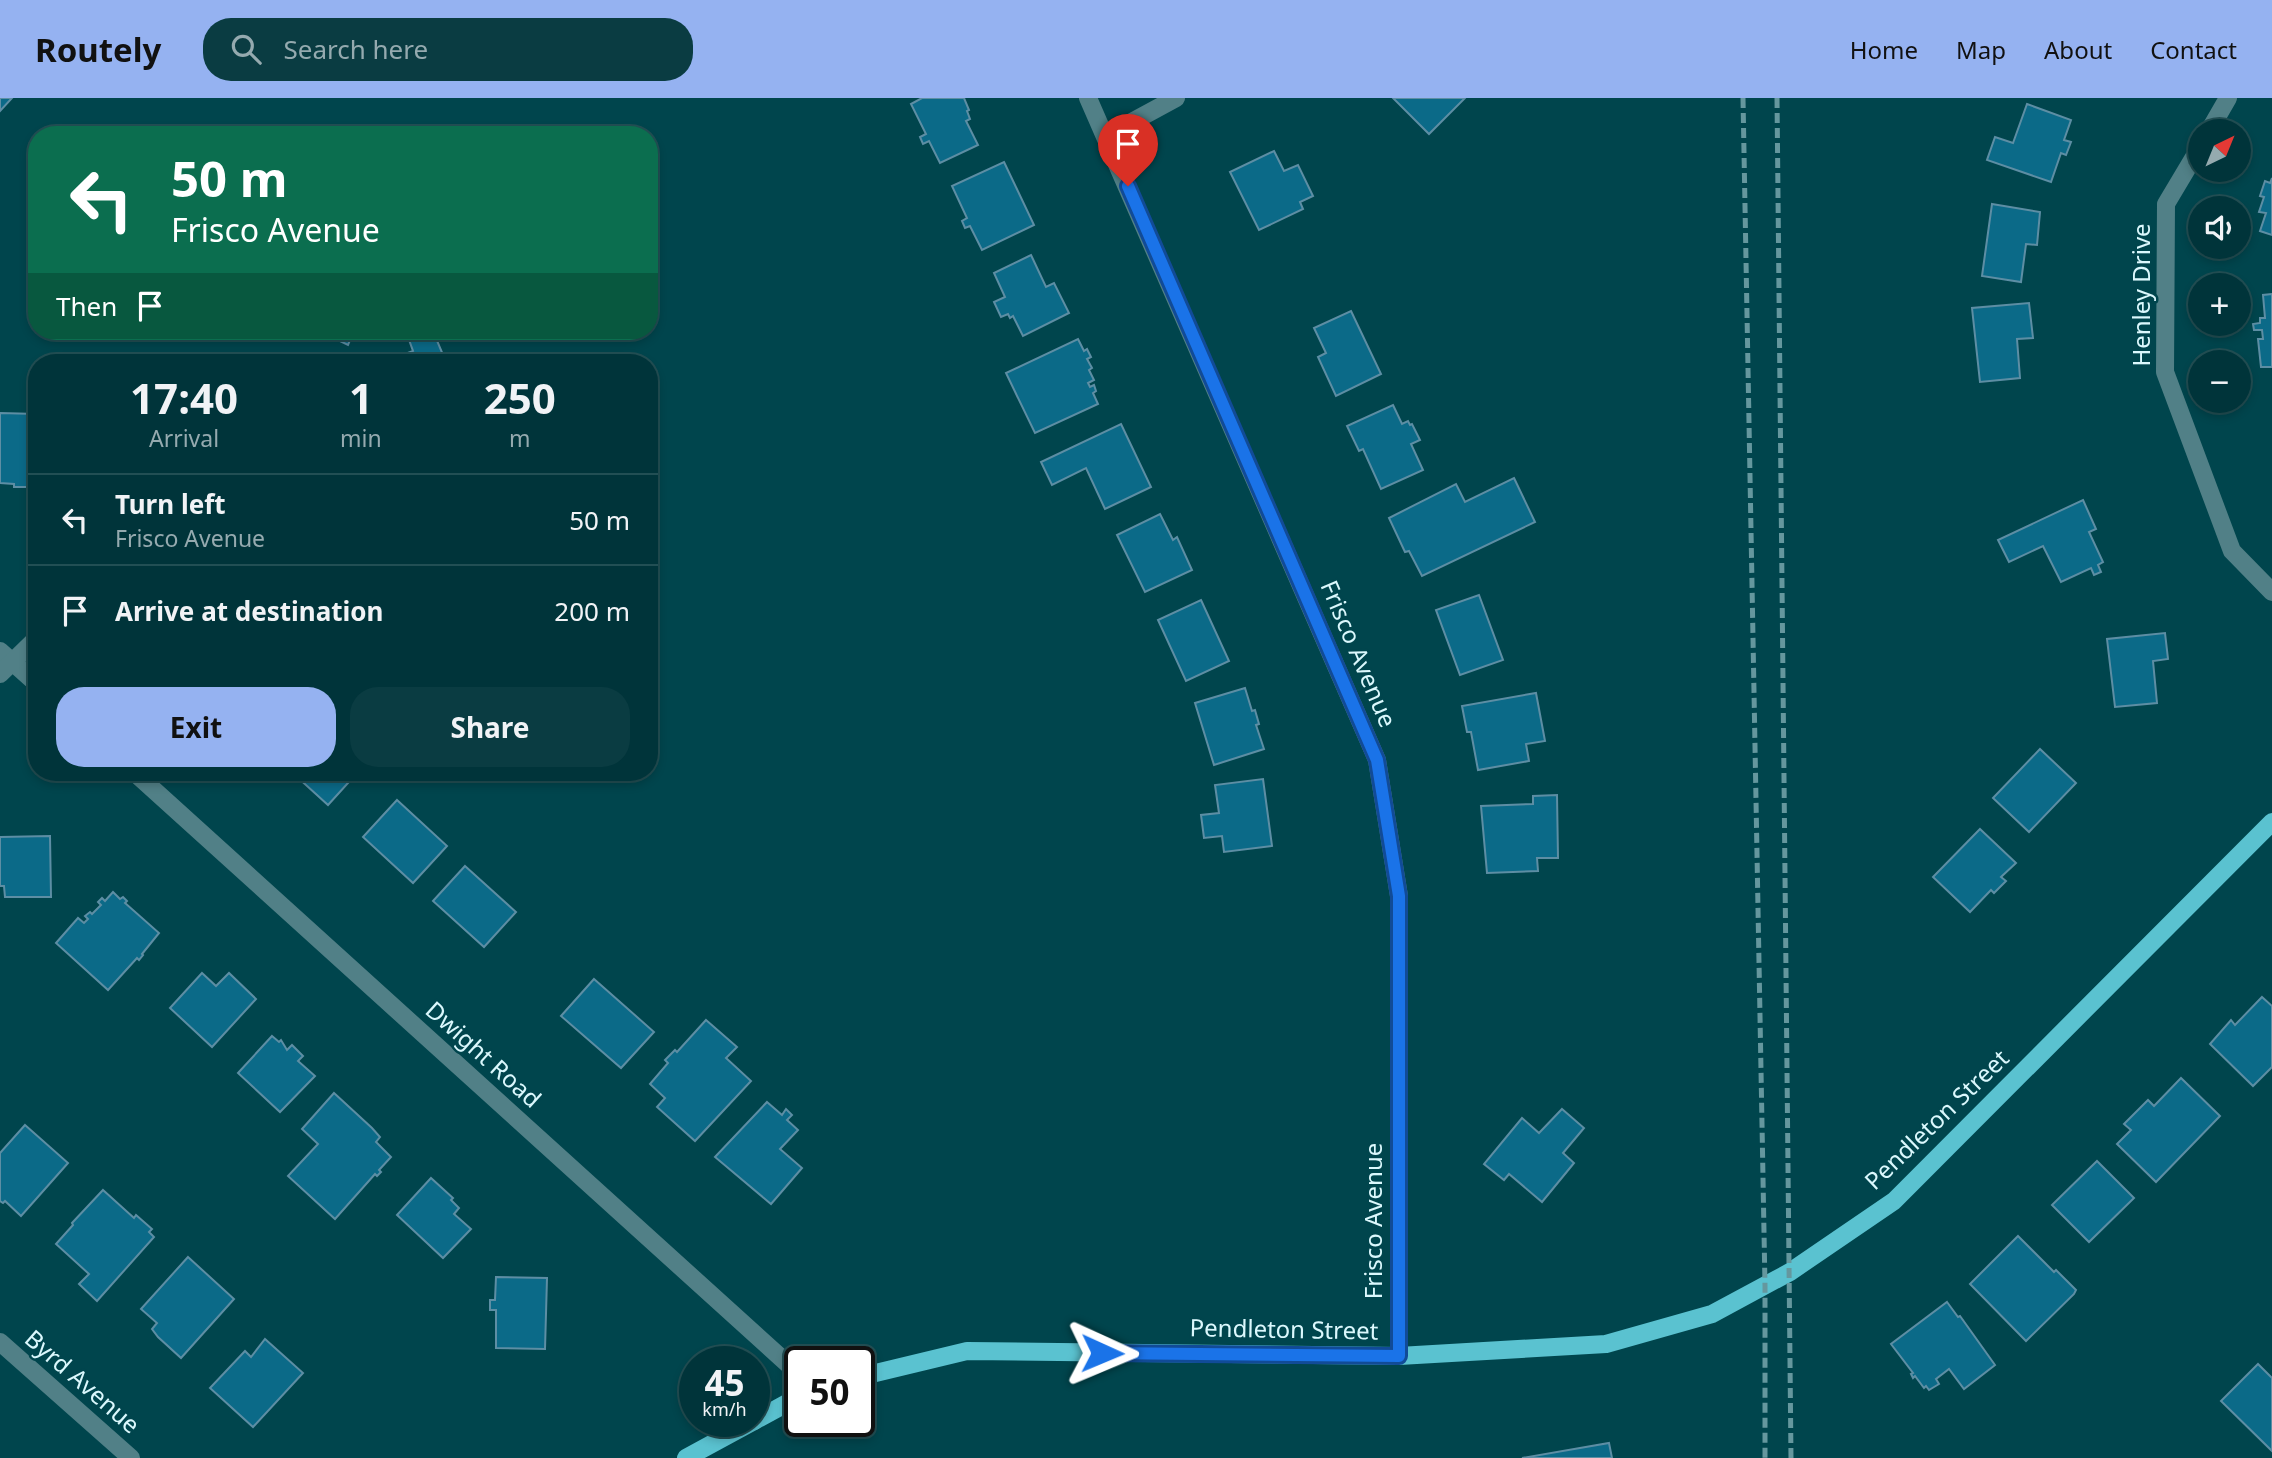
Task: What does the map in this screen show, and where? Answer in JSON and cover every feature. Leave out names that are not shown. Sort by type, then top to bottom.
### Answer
[{"type":"main road","name":"Pendleton Street","points":[[875,1373],[967,1351],[1399,1356],[1606,1344],[1712,1314],[1790,1272],[1894,1201],[2272,822]]},
{"type":"main road","points":[[686,1458],[725,1437]]},
{"type":"street","name":"Frisco Avenue","points":[[1088,98],[1377,760],[1399,896],[1399,1356]]},
{"type":"street","points":[[1106,136],[1176,98]]},
{"type":"street","points":[[2216,119],[2228,98]]},
{"type":"street","name":"Henley Drive","points":[[2188,167],[2166,204],[2165,372],[2232,551],[2272,592]]},
{"type":"street","points":[[28,645],[4,662],[28,678]]},
{"type":"street","name":"Dwight Road","points":[[144,781],[784,1361]]},
{"type":"street","name":"Byrd Avenue","points":[[0,1342],[131,1458]]},
{"type":"building","points":[[0,98],[12,98],[0,111]]},
{"type":"building","points":[[922,98],[964,98],[970,119],[966,121],[978,145],[940,163],[929,141],[923,144],[920,137],[926,134],[911,104]]},
{"type":"building","points":[[1393,98],[1465,98],[1429,134]]},
{"type":"building","points":[[2027,104],[2071,120],[2064,140],[2071,142],[2066,155],[2061,153],[2051,182],[1987,160],[1995,137],[2013,143]]},
{"type":"building","points":[[1274,151],[1284,171],[1298,165],[1313,196],[1300,202],[1303,209],[1259,230],[1230,172]]},
{"type":"building","points":[[1004,162],[1034,225],[982,250],[970,226],[965,228],[962,221],[967,218],[952,186]]},
{"type":"building","points":[[2272,178],[2272,235],[2260,231],[2266,213],[2259,212],[2265,181],[2270,183]]},
{"type":"building","points":[[1992,204],[2040,212],[2037,245],[2026,244],[2021,282],[1982,276]]},
{"type":"building","points":[[1031,255],[1046,287],[1054,283],[1069,313],[1023,336],[1013,316],[1010,318],[1008,314],[1001,317],[994,302],[1005,297],[994,273]]},
{"type":"building","points":[[2272,294],[2272,367],[2261,367],[2258,339],[2263,339],[2262,330],[2254,330],[2253,324],[2260,323],[2260,318],[2265,318],[2263,295]]},
{"type":"building","points":[[2029,303],[2033,338],[2017,339],[2020,378],[1980,382],[1972,308]]},
{"type":"building","points":[[1351,311],[1381,374],[1336,396],[1318,357],[1326,353],[1314,328]]},
{"type":"building","points":[[1078,339],[1084,351],[1087,349],[1091,357],[1087,359],[1094,380],[1088,383],[1090,387],[1094,385],[1096,391],[1093,393],[1098,404],[1035,433],[1006,373]]},
{"type":"building","points":[[338,340],[350,340],[348,345]]},
{"type":"building","points":[[409,340],[437,340],[443,354],[405,354],[413,351]]},
{"type":"building","points":[[1393,405],[1402,424],[1408,421],[1412,424],[1420,440],[1411,444],[1423,470],[1381,489],[1363,449],[1359,451],[1347,426]]},
{"type":"building","points":[[0,413],[28,414],[28,487],[0,483]]},
{"type":"building","points":[[1121,424],[1151,487],[1105,509],[1086,468],[1052,485],[1041,462]]},
{"type":"building","points":[[1514,478],[1535,522],[1422,576],[1409,551],[1405,552],[1389,518],[1456,484],[1465,502]]},
{"type":"building","points":[[2083,500],[2096,529],[2089,532],[2103,562],[2098,565],[2101,572],[2094,575],[2091,568],[2061,582],[2043,546],[2009,562],[1998,540]]},
{"type":"building","points":[[1160,514],[1173,540],[1177,537],[1192,570],[1145,592],[1117,535]]},
{"type":"building","points":[[1479,595],[1503,660],[1460,675],[1436,610]]},
{"type":"building","points":[[1201,600],[1229,661],[1186,681],[1158,620]]},
{"type":"building","points":[[2165,633],[2168,659],[2153,661],[2157,703],[2115,707],[2107,639]]},
{"type":"building","points":[[1245,688],[1252,711],[1255,710],[1259,724],[1256,725],[1264,749],[1214,765],[1195,703]]},
{"type":"building","points":[[1536,693],[1545,741],[1526,744],[1529,761],[1478,770],[1471,732],[1467,732],[1462,706]]},
{"type":"building","points":[[2040,749],[2076,783],[2029,832],[1993,798]]},
{"type":"building","points":[[1263,779],[1272,846],[1224,852],[1222,836],[1204,838],[1201,815],[1219,813],[1215,785]]},
{"type":"building","points":[[302,781],[350,781],[328,805]]},
{"type":"building","points":[[1557,795],[1558,858],[1537,858],[1538,871],[1487,873],[1481,806],[1533,804],[1533,796]]},
{"type":"building","points":[[397,800],[447,846],[413,883],[363,837]]},
{"type":"building","points":[[1980,829],[2016,863],[2001,877],[2006,881],[1994,893],[1991,890],[1970,912],[1933,877]]},
{"type":"building","points":[[50,836],[51,897],[5,897],[4,886],[0,886],[0,837]]},
{"type":"building","points":[[465,866],[516,912],[484,947],[433,901]]},
{"type":"building","points":[[113,892],[120,899],[123,897],[127,901],[125,903],[159,933],[139,960],[137,958],[108,990],[56,943],[78,918],[84,923],[88,919],[85,916],[90,912],[92,914],[101,905],[98,902],[102,898],[105,901]]},
{"type":"building","points":[[202,973],[216,986],[229,973],[256,999],[212,1047],[170,1008]]},
{"type":"building","points":[[594,979],[654,1032],[621,1068],[561,1016]]},
{"type":"building","points":[[2262,997],[2272,1006],[2272,1067],[2253,1086],[2210,1044],[2231,1020],[2235,1025]]},
{"type":"building","points":[[706,1020],[737,1047],[726,1058],[751,1081],[695,1141],[657,1107],[665,1098],[650,1084],[668,1063],[665,1060],[675,1050],[677,1052]]},
{"type":"building","points":[[272,1036],[279,1042],[281,1040],[287,1050],[292,1045],[303,1056],[298,1061],[315,1076],[280,1112],[238,1073]]},
{"type":"building","points":[[2181,1078],[2220,1116],[2156,1182],[2117,1144],[2131,1130],[2124,1124],[2148,1100],[2154,1106]]},
{"type":"building","points":[[334,1093],[372,1128],[380,1137],[376,1142],[391,1157],[379,1170],[381,1172],[377,1176],[375,1174],[335,1219],[288,1176],[318,1144],[302,1129]]},
{"type":"building","points":[[767,1102],[782,1115],[786,1109],[792,1115],[787,1120],[798,1130],[780,1149],[802,1168],[771,1204],[715,1157]]},
{"type":"building","points":[[1562,1109],[1584,1128],[1563,1153],[1574,1163],[1542,1202],[1509,1174],[1504,1180],[1484,1164],[1522,1118],[1539,1133]]},
{"type":"building","points":[[25,1125],[68,1163],[21,1216],[5,1201],[0,1201],[0,1153]]},
{"type":"building","points":[[2097,1161],[2134,1198],[2089,1242],[2052,1205]]},
{"type":"building","points":[[431,1178],[453,1198],[451,1200],[459,1208],[454,1214],[471,1229],[443,1258],[397,1215]]},
{"type":"building","points":[[103,1190],[134,1218],[136,1215],[152,1229],[149,1232],[154,1237],[97,1301],[79,1284],[89,1274],[56,1244]]},
{"type":"building","points":[[2018,1236],[2076,1290],[2026,1341],[1970,1284]]},
{"type":"building","points":[[188,1257],[234,1299],[181,1358],[158,1337],[152,1329],[157,1323],[141,1309]]},
{"type":"building","points":[[496,1277],[547,1278],[545,1349],[496,1348],[496,1310],[490,1310],[490,1300],[495,1300]]},
{"type":"building","points":[[1947,1302],[1995,1365],[1964,1389],[1949,1369],[1936,1379],[1939,1384],[1929,1390],[1926,1386],[1924,1388],[1915,1376],[1913,1378],[1913,1373],[1891,1344]]},
{"type":"building","points":[[265,1339],[303,1373],[253,1427],[210,1388],[245,1351],[251,1357]]},
{"type":"building","points":[[2258,1364],[2272,1378],[2272,1451],[2221,1401]]},
{"type":"building","points":[[1609,1443],[1612,1458],[1522,1458]]},
{"type":"railway","points":[[1743,98],[1765,1286],[1765,1458]]},
{"type":"railway","points":[[1777,98],[1791,1458]]},
{"type":"route","points":[[1102,1353],[1399,1356],[1399,896],[1377,760],[1128,186]]}]
